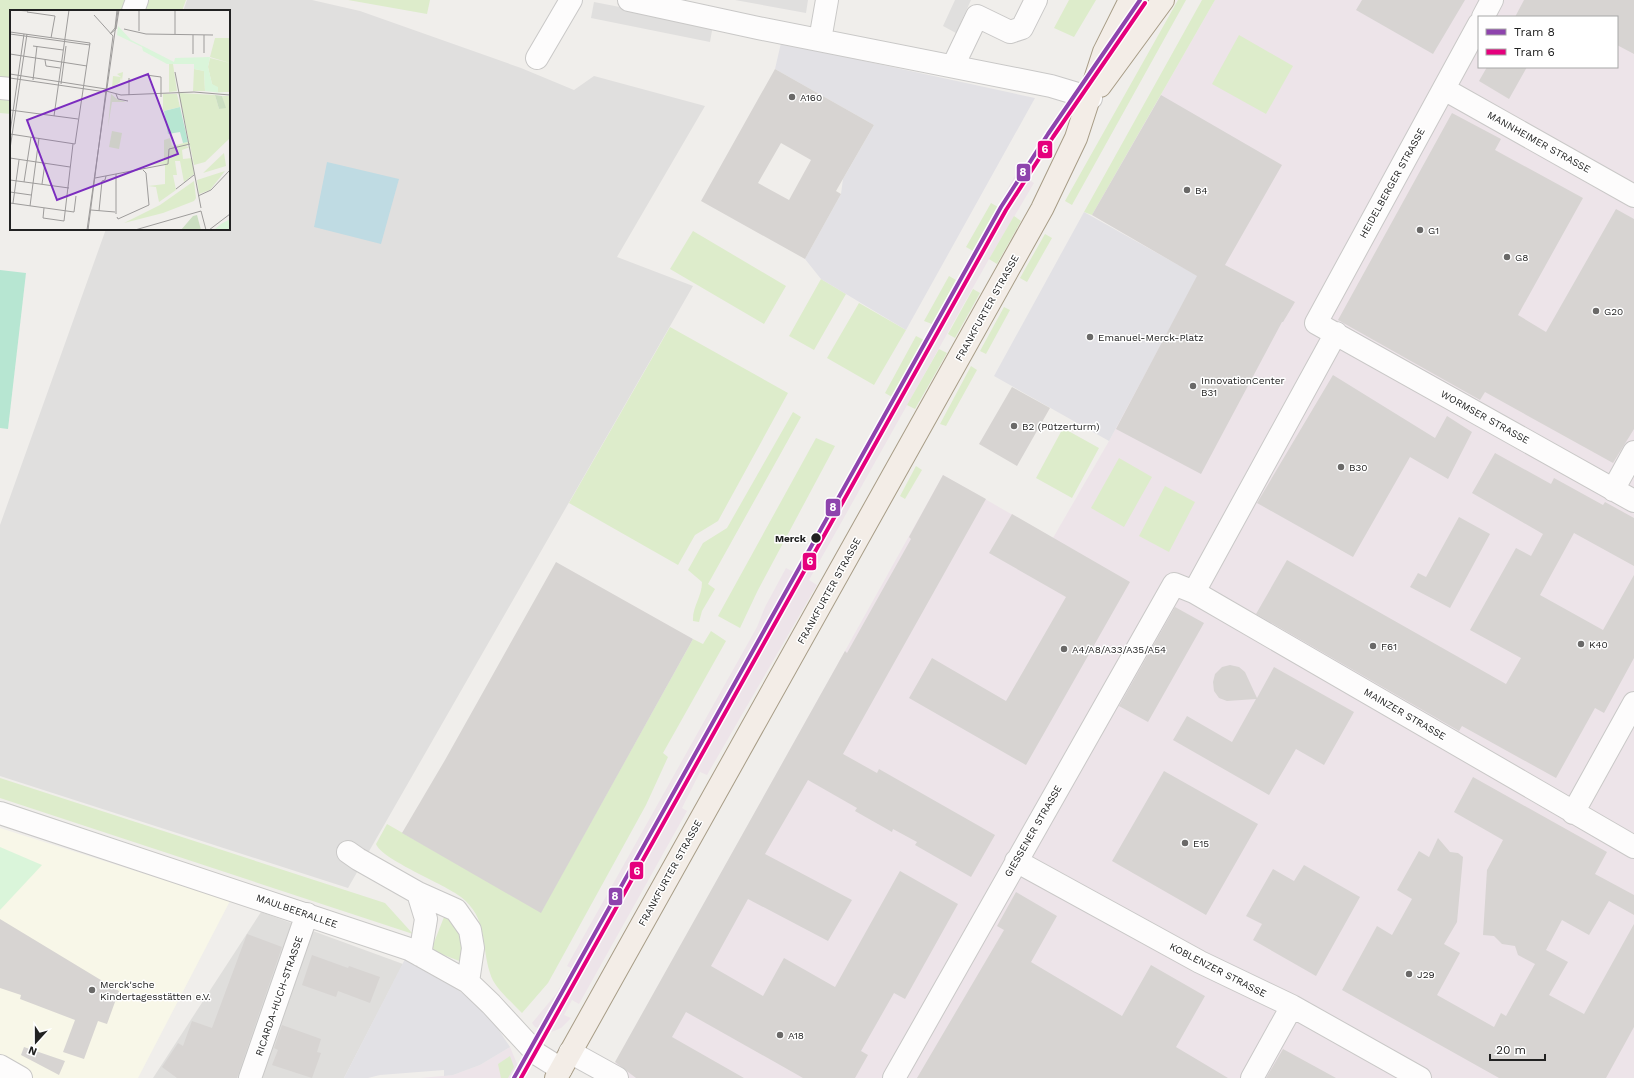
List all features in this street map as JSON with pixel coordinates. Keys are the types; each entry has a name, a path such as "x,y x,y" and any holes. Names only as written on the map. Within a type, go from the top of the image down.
{"main road":[{"name":"FRANKFURTER STRASSE","path":"562,1066 1037,218 1076,138 1091,98 1104,52 1130,0"},
{"name":"FRANKFURTER STRASSE","path":"1091,98 1164,0"}],"street":[{"path":"133,10 137,0"},
{"path":"537,58 571,0"},
{"path":"629,0 1051,86 1091,98"},
{"path":"820,40 827,0"},
{"path":"953,66 981,8 1010,32 1022,28 1036,0"},
{"path":"1484,16 1492,0"},
{"name":"HEIDELBERGER STRASSE","path":"1336,333 1316,323 1478,26"},
{"path":"0,88 10,89"},
{"name":"MANNHEIMER STRASSE","path":"1444,89 1634,196"},
{"path":"1194,592 1336,333"},
{"name":"WORMSER STRASSE","path":"1336,333 1634,501"},
{"path":"1613,490 1634,452"},
{"name":"MAINZER STRASSE","path":"1174,584 1194,592 1634,847"},
{"name":"GIESSENER STRASSE","path":"894,1078 1174,584"},
{"path":"1574,813 1634,703"},
{"name":"MAULBEERALLEE","path":"0,813 409,949 468,982 491,1004 537,1054 562,1066 617,1078"},
{"path":"348,852 418,893 456,910 470,930 473,948 468,982"},
{"name":"KOBLENZER STRASSE","path":"1016,861 1200,962 1292,1006 1420,1078"},
{"path":"418,893 426,919 420,955"},
{"name":"RICARDA-HUCH-STRASSE","path":"250,1078 307,914"},
{"path":"1252,1078 1292,1006"},
{"path":"0,1066 22,1078"}],"shaded area":[{"path":"187,0 312,0 360,11 521,68 574,90 594,76 705,106 617,257 693,286 348,888 0,776 0,525 106,230 230,230 230,10 183,10"},
{"path":"735,0 808,0 806,13"},
{"path":"955,0 971,0 956,33 943,26"},
{"path":"1215,0 1634,0 1634,1078 607,1078 943,475 1053,538 1109,441 1197,276 1092,215"},
{"path":"594,2 713,25 710,42 591,18"},
{"path":"781,43 1035,98 906,330 821,279 805,259 841,194 843,179 874,125 775,69"},
{"path":"1017,172 1034,183 989,259 809,580 817,585 707,775 700,772 682,808 687,811 579,1004 572,1000 564,1015 571,1018 561,1028 550,1032 535,1027 532,1023 556,994 571,968 567,966 757,627 765,607 786,568 794,572"},
{"name":"Emanuel-Merck-Platz","path":"1084,212 1198,276 1109,441 994,376"},
{"name":"Merck'sche Kindertagesstätten e.V.","path":"0,828 230,901 138,1078 0,1078"},
{"path":"261,912 403,964 344,1078 153,1078"},
{"path":"405,959 450,984 474,1002 493,1021 510,1047 480,1065 453,1075 444,1076 444,1070 380,1075 368,1078 344,1078"},
{"path":"510,1047 523,1078 420,1078 453,1075 480,1065"}],"green space":[{"path":"0,0 186,0 182,10 10,10 10,114 0,113"},
{"path":"348,0 430,0 427,14"},
{"path":"1069,0 1096,0 1074,37 1054,28"},
{"path":"1178,0 1186,0 1072,205 1065,201"},
{"path":"1202,0 1215,0 1092,215 1084,212"},
{"path":"1239,35 1293,66 1266,114 1212,84"},
{"path":"991,203 998,207 973,251 966,247"},
{"path":"1014,216 1021,221 997,264 989,259"},
{"path":"693,231 786,286 764,324 670,269"},
{"path":"1045,234 1052,238 1027,282 1020,278"},
{"path":"0,270 26,273 8,429 0,428"},
{"path":"949,276 956,280 932,324 924,321"},
{"path":"821,279 846,294 814,350 789,336"},
{"path":"973,289 980,293 955,338 948,334"},
{"path":"859,303 906,330 874,385 827,358"},
{"path":"1004,307 1010,310 986,354 980,351"},
{"path":"670,327 788,393 718,521 695,535 678,565 569,503"},
{"path":"916,336 924,340 892,397 885,393"},
{"path":"939,349 947,353 915,409 907,405"},
{"path":"971,366 977,370 946,426 940,424"},
{"path":"793,412 801,417 708,584 715,589 702,611 699,622 693,621 694,611 702,587 702,582 688,570 703,543 727,528"},
{"path":"1063,428 1099,448 1072,498 1036,478"},
{"path":"816,438 835,446 758,590 740,628 718,616"},
{"path":"1119,458 1152,477 1124,527 1091,508"},
{"path":"916,466 922,470 905,499 900,496"},
{"path":"1165,486 1195,502 1169,552 1139,536"},
{"path":"711,631 726,641 663,753 668,757 646,805 548,983 522,1013 503,994 492,979 487,963 480,923 470,905 453,892 390,857 376,844 387,824 541,912 693,639 703,644"},
{"path":"0,778 385,903 413,934 0,798"},
{"path":"0,847 42,865 0,910"},
{"path":"446,912 462,929 462,962 431,950"},
{"path":"510,1056 514,1067 508,1078 501,1078 498,1064"}],"water":[{"path":"327,162 399,179 381,244 314,227"}],"building":[{"path":"1362,0 1465,0 1433,54 1356,10"},
{"path":"1524,0 1634,0 1634,54 1618,46 1618,16 1516,16"},
{"path":"1486,68 1526,68 1509,99 1479,81"},
{"path":"775,69 874,125 836,191 841,194 805,259 701,201","holes":["781,143 811,160 789,200 758,183"]},
{"path":"1161,95 1282,165 1225,265 1295,302 1282,322 1201,474 1116,429 1197,276 1092,215"},
{"path":"1452,113 1501,139 1495,150 1583,198 1518,315 1546,332 1616,209 1634,219 1634,429 1613,463 1485,392 1480,400 1338,320"},
{"name":"B30","path":"1333,375 1435,438 1447,416 1472,432 1448,479 1410,457 1353,557 1257,503"},
{"name":"B2 (Pützerturm)","path":"1012,387 1050,408 1017,466 979,444"},
{"path":"1495,453 1551,484 1554,478 1603,505 1605,502 1634,518 1634,566 1574,533 1540,595 1603,630 1634,575 1634,658 1604,713 1595,708 1556,778 1462,726 1459,731 1256,614 1287,560 1506,684 1521,658 1470,630 1516,548 1531,556 1543,534 1472,493"},
{"path":"943,475 986,499 843,754 877,773 879,769 995,835 971,877 915,845 917,842 893,829 892,832 855,811 857,808 808,780 765,854 852,900 828,941 748,899 711,966 763,996 784,958 835,987 900,871 958,904 905,999 894,993 861,1051 868,1055 855,1078 803,1078 686,1012 672,1037 744,1078 636,1078 615,1062 845,651 847,653 911,539 909,537"},
{"path":"1012,514 1130,582 1026,765 909,698 932,658 1006,701 1066,597 989,553"},
{"path":"1459,517 1490,534 1450,608 1410,587 1418,573 1426,577"},
{"path":"556,562 693,639 541,913 402,833 445,760"},
{"path":"1175,607 1204,623 1148,722 1119,706"},
{"path":"1230,665 1239,667 1245,672 1257,698 1274,667 1354,712 1324,765 1296,749 1269,795 1173,740 1187,716 1232,742 1256,699 1227,701 1219,698 1214,691 1213,682 1215,674 1222,667"},
{"name":"E15","path":"1164,771 1258,824 1206,915 1112,861"},
{"path":"1473,777 1607,852 1595,874 1634,895 1634,915 1609,901 1589,935 1562,920 1546,950 1568,962 1549,995 1584,1014 1634,924 1634,1027 1606,1078 1499,1078 1342,990 1377,926 1392,935 1412,899 1397,890 1419,851 1429,857 1438,838 1450,852 1458,853 1463,857 1457,922 1444,944 1460,953 1437,995 1494,1027 1501,1013 1506,1016 1535,964 1518,955 1515,946 1502,944 1494,936 1483,935 1487,870 1503,840 1454,812"},
{"path":"1304,865 1360,897 1316,976 1253,940 1262,924 1246,916 1273,869 1294,881"},
{"path":"1016,892 1057,916 1031,962 1122,1016 1151,965 1205,996 1176,1047 1228,1078 917,1078 1004,930 997,926"},
{"path":"0,919 119,991 107,1024 98,1021 84,1059 63,1052 75,1020 20,999 21,995 0,988"},
{"path":"247,934 282,947 237,1078 177,1078 162,1067 178,1043 183,1046 192,1021 212,1028"},
{"path":"312,955 348,968 349,966 380,977 370,1003 338,991 336,997 302,985"},
{"path":"282,1025 321,1039 317,1052 321,1053 312,1078 272,1065 278,1050 274,1048"},
{"path":"24,1047 65,1061 59,1075 21,1055"},
{"path":"1283,1049 1336,1078 1266,1078"}],"tram line":[{"name":"8","path":"514,1078 1001,207 1048,134 1140,0"},
{"name":"6","path":"521,1078 1006,210 1053,137 1145,3"}],"place":[{"name":"A160","path":"792,97"},
{"name":"B4","path":"1187,190"},
{"name":"G1","path":"1420,230"},
{"name":"G8","path":"1507,257"},
{"name":"G20","path":"1596,311"},
{"name":"Emanuel-Merck-Platz","path":"1090,337"},
{"name":"InnovationCenter B31","path":"1193,386"},
{"name":"B2 (Pützerturm)","path":"1014,426"},
{"name":"B30","path":"1341,467"},
{"name":"Merck","path":"816,538"},
{"name":"K40","path":"1581,644"},
{"name":"F61","path":"1373,646"},
{"name":"A4/A8/A33/A35/A54","path":"1064,649"},
{"name":"E15","path":"1185,843"},
{"name":"J29","path":"1409,974"},
{"name":"Merck'sche Kindertagesstätten e.V.","path":"92,990"},
{"name":"A18","path":"780,1035"}]}
